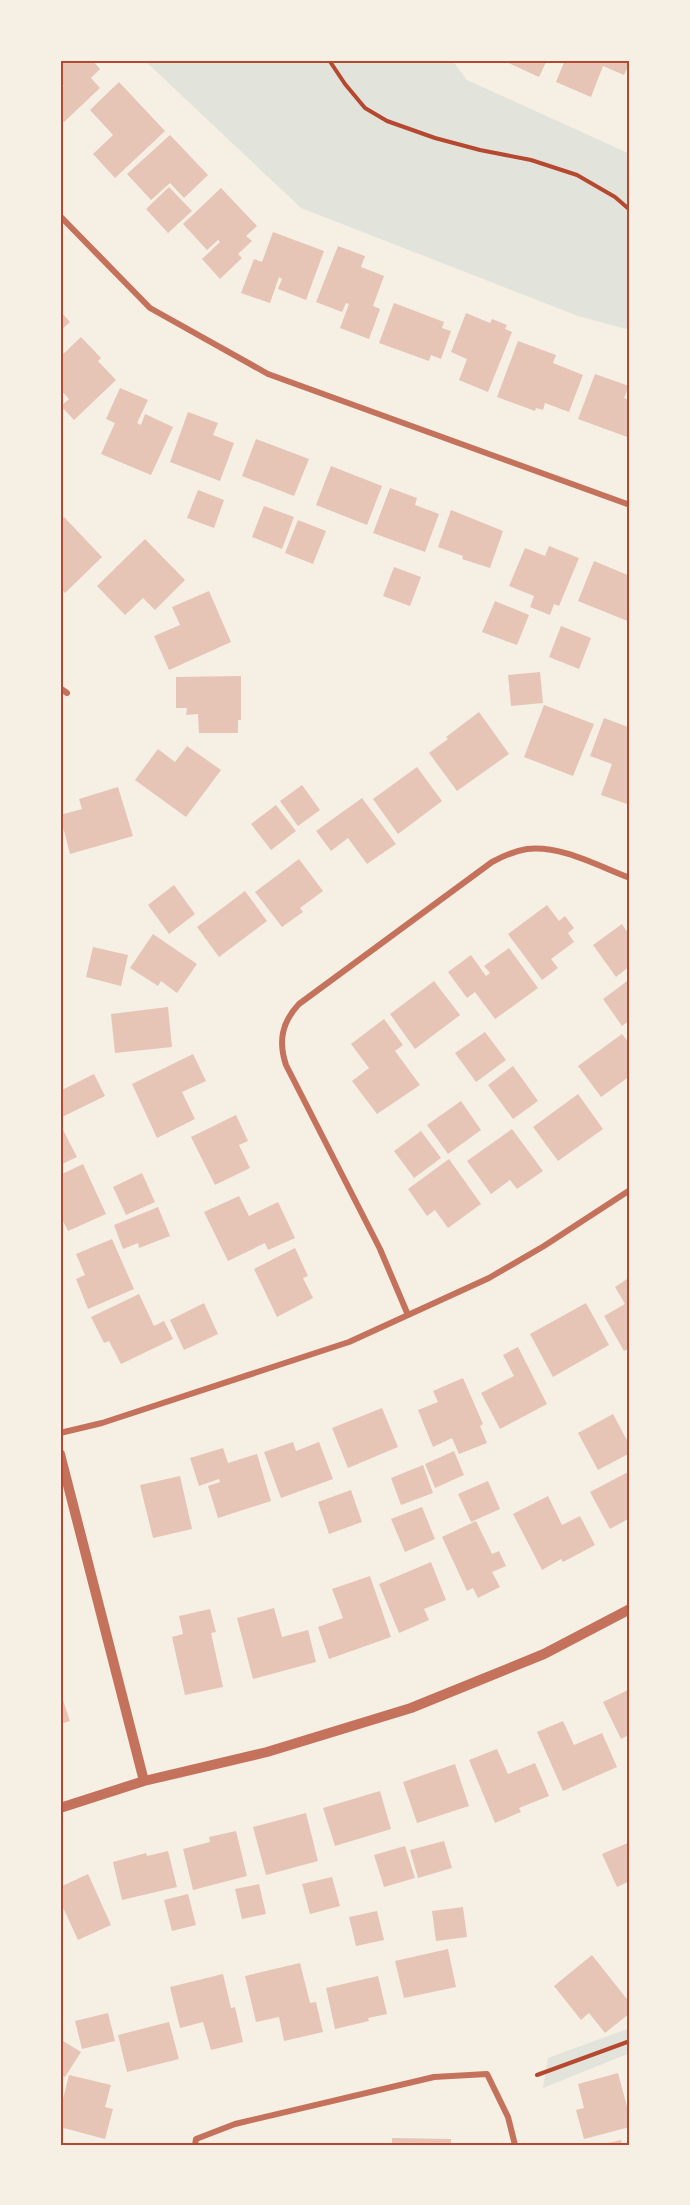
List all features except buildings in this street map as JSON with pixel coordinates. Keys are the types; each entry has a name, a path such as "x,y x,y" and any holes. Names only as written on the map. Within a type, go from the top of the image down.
{"street":[{"path":"60,216 150,308 268,374 630,505"},
{"path":"60,688 67,693"},
{"path":"408,1315 380,1249 286,1065 281,1044 285,1022 299,1004 492,862 509,854 527,849 562,852 630,878"},
{"path":"60,1433 102,1424 348,1342 489,1278 630,1191"},
{"path":"60,1454 144,1781"},
{"path":"60,1808 144,1781 267,1752 411,1708 544,1653 630,1610"},
{"path":"195,2145 196,2139 235,2124 434,2077 487,2074 508,2117 515,2145"}],"path":[{"path":"329,60 365,108 387,121 435,138 531,160 577,176 615,197 630,210"},
{"path":"537,2075 630,2041"}],"shaded area":[{"path":"144,60 452,60 467,80 630,154 630,330 578,316 301,208"},
{"path":"630,2028 630,2053 543,2088 548,2058"}]}
